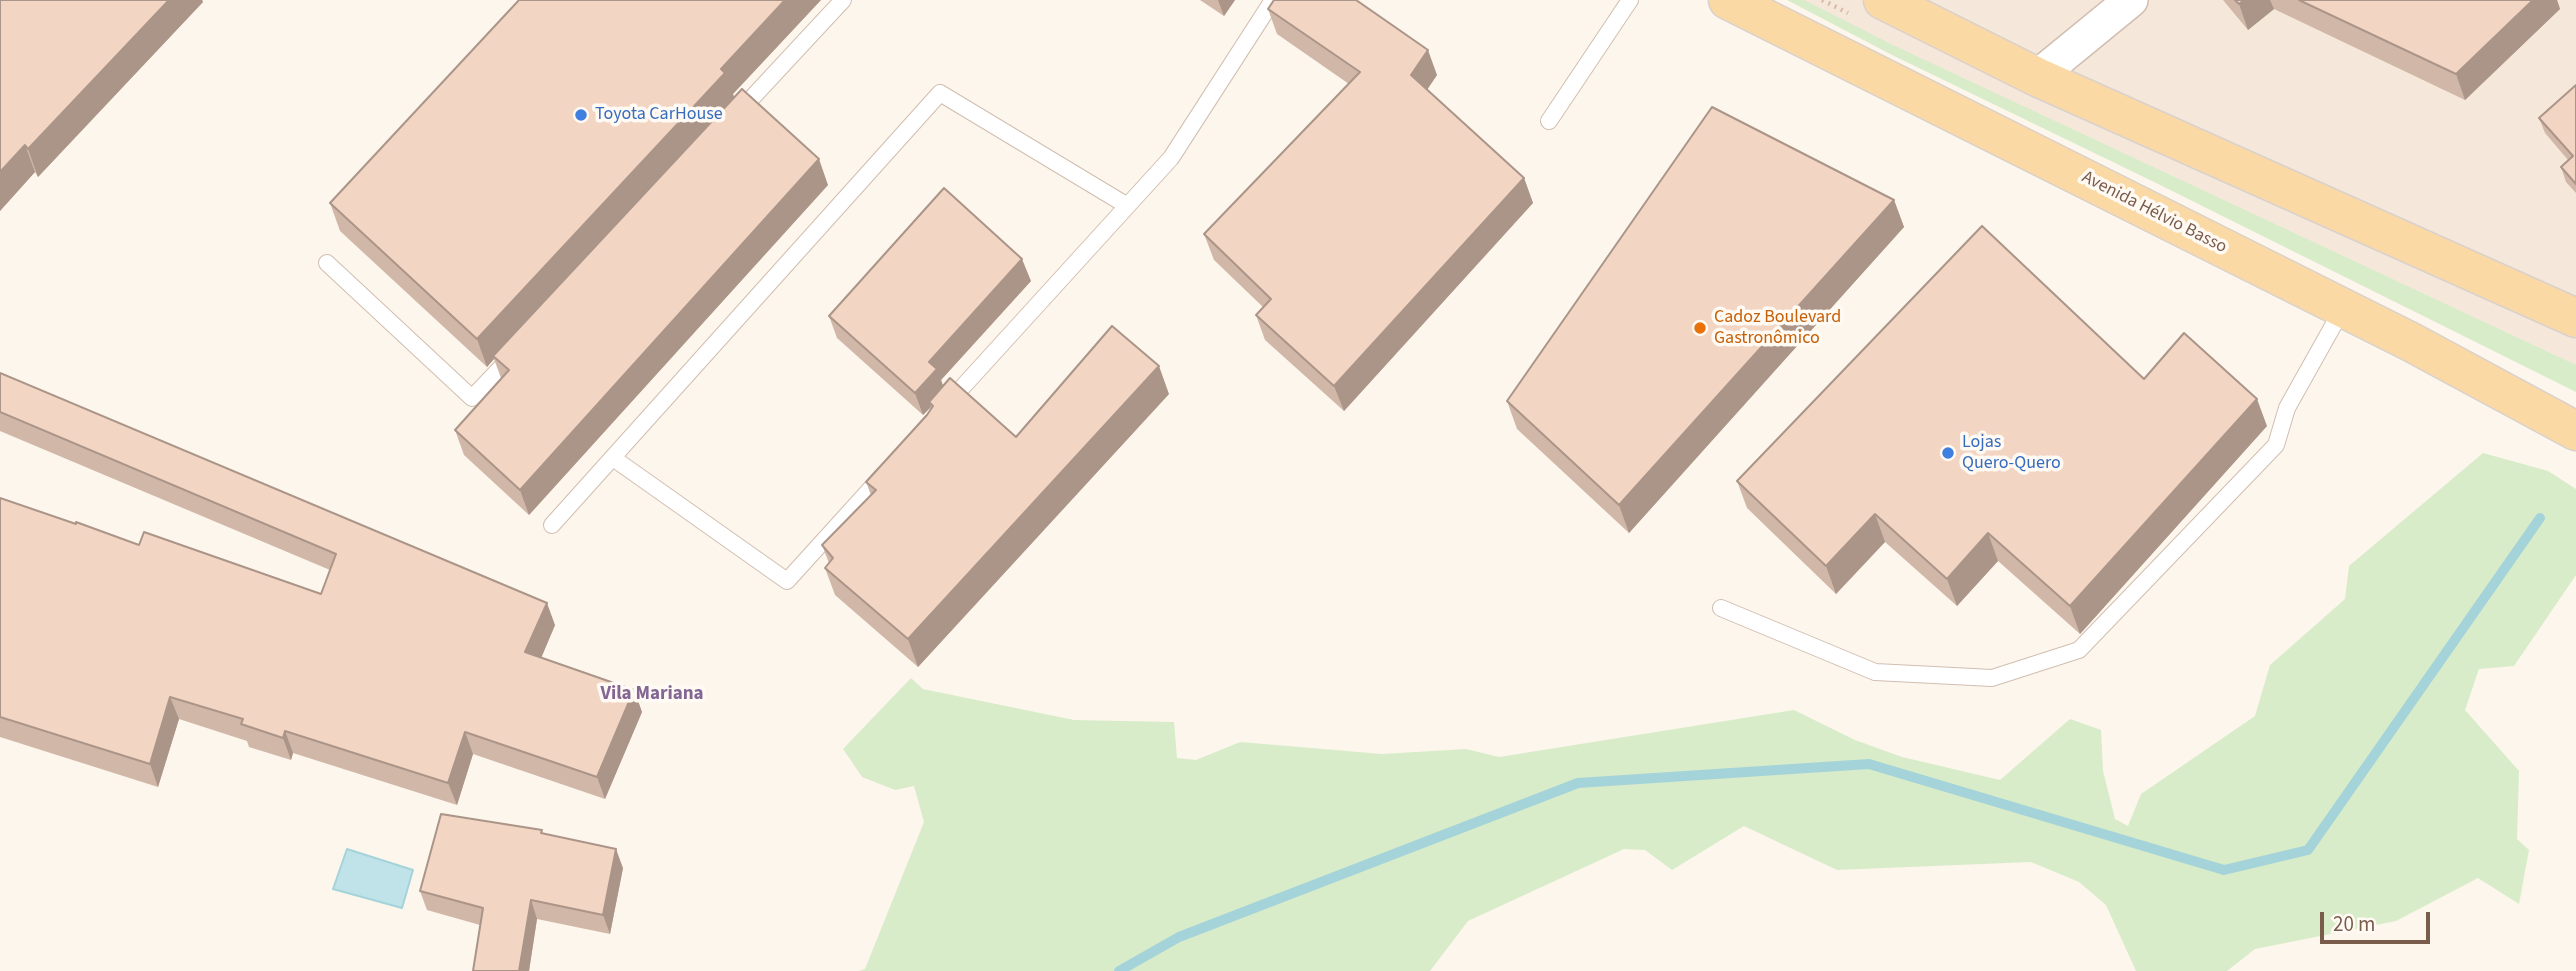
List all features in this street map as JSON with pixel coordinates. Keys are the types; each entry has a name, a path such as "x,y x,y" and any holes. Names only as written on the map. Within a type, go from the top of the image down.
{"main road":[{"name":"Avenida Hélvio Basso","path":"1728,0 2343,308 2576,431"},
{"path":"1883,0 2037,77 2576,318"}],"street":[{"path":"2037,77 2131,0"}],"lane":[{"path":"722,130 843,0"},
{"path":"934,418 1171,158 1273,0"},
{"path":"1549,121 1630,0"},
{"path":"552,526 940,93 1126,205"},
{"path":"327,263 472,398 520,348"},
{"path":"1721,608 1875,672 1992,678 2079,650 2276,444 2287,408 2343,308"},
{"path":"613,458 787,581 897,459"}],"shaded area":[{"path":"1788,0 2576,0 2576,380"}],"green space":[{"path":"1787,0 1804,0 1895,46 2576,365 2576,392 1892,55"},
{"path":"2483,453 2548,471 2576,489 2576,575 2514,666 2479,669 2465,710 2519,771 2517,839 2529,850 2519,904 2478,878 2396,921 2255,949 2227,971 2136,971 2106,905 2079,882 2031,862 1837,870 1744,826 1672,870 1645,850 1624,849 1468,921 1430,971 859,971 865,969 924,822 914,786 895,790 862,777 843,749 911,678 923,689 1074,720 1174,722 1177,758 1196,760 1240,742 1382,754 1466,749 1499,757 1794,710 1855,740 1902,757 2000,780 2070,719 2101,730 2103,771 2115,819 2128,826 2141,794 2255,716 2270,665 2345,599 2349,566"}],"water":[{"path":"347,849 413,870 402,908 333,889"}],"building":[{"path":"0,0 169,0 28,149 25,145 0,172"},
{"name":"Toyota CarHouse","path":"519,0 785,0 721,69 725,73 477,339 330,203"},
{"path":"1274,0 1356,0 1428,50 1411,75 1524,178 1334,386 1256,315 1271,299 1204,234 1360,72 1268,9"},
{"path":"2299,0 2533,0 2456,74"},
{"path":"2576,85 2576,184 2561,167 2573,156 2539,118"},
{"path":"742,89 819,159 520,490 455,430 509,370 493,356"},
{"name":"Cadoz Boulevard Gastronômico","path":"1712,107 1894,200 1619,505 1507,401"},
{"path":"944,188 1022,259 929,362 937,369 915,393 829,316"},
{"name":"Lojas Quero-Quero","path":"1982,226 2144,379 2184,333 2257,399 2070,606 1988,533 1947,579 1875,514 1826,566 1737,481"},
{"path":"1112,326 1159,366 908,639 825,568 833,558 822,545 876,490 866,482 927,415 933,406 929,402 950,378 1016,437"},
{"path":"0,373 547,603 525,652 634,690 597,777 465,732 448,783 285,731 283,738 241,724 243,719 170,697 150,764 0,717 0,498 139,545 144,532 321,594 336,554 0,412"},
{"path":"441,814 542,830 541,833 616,849 603,915 531,900 519,971 473,971 483,908 420,891"}],"waterway":[{"path":"1119,971 1179,937 1578,783 1869,764 2224,870 2308,850 2540,518"}],"place":[{"name":"Toyota CarHouse","path":"581,115"},
{"name":"Cadoz Boulevard Gastronômico","path":"1700,328"},
{"name":"Lojas Quero-Quero","path":"1948,453"}],"district":[{"name":"Vila Mariana","path":"652,695"}]}
